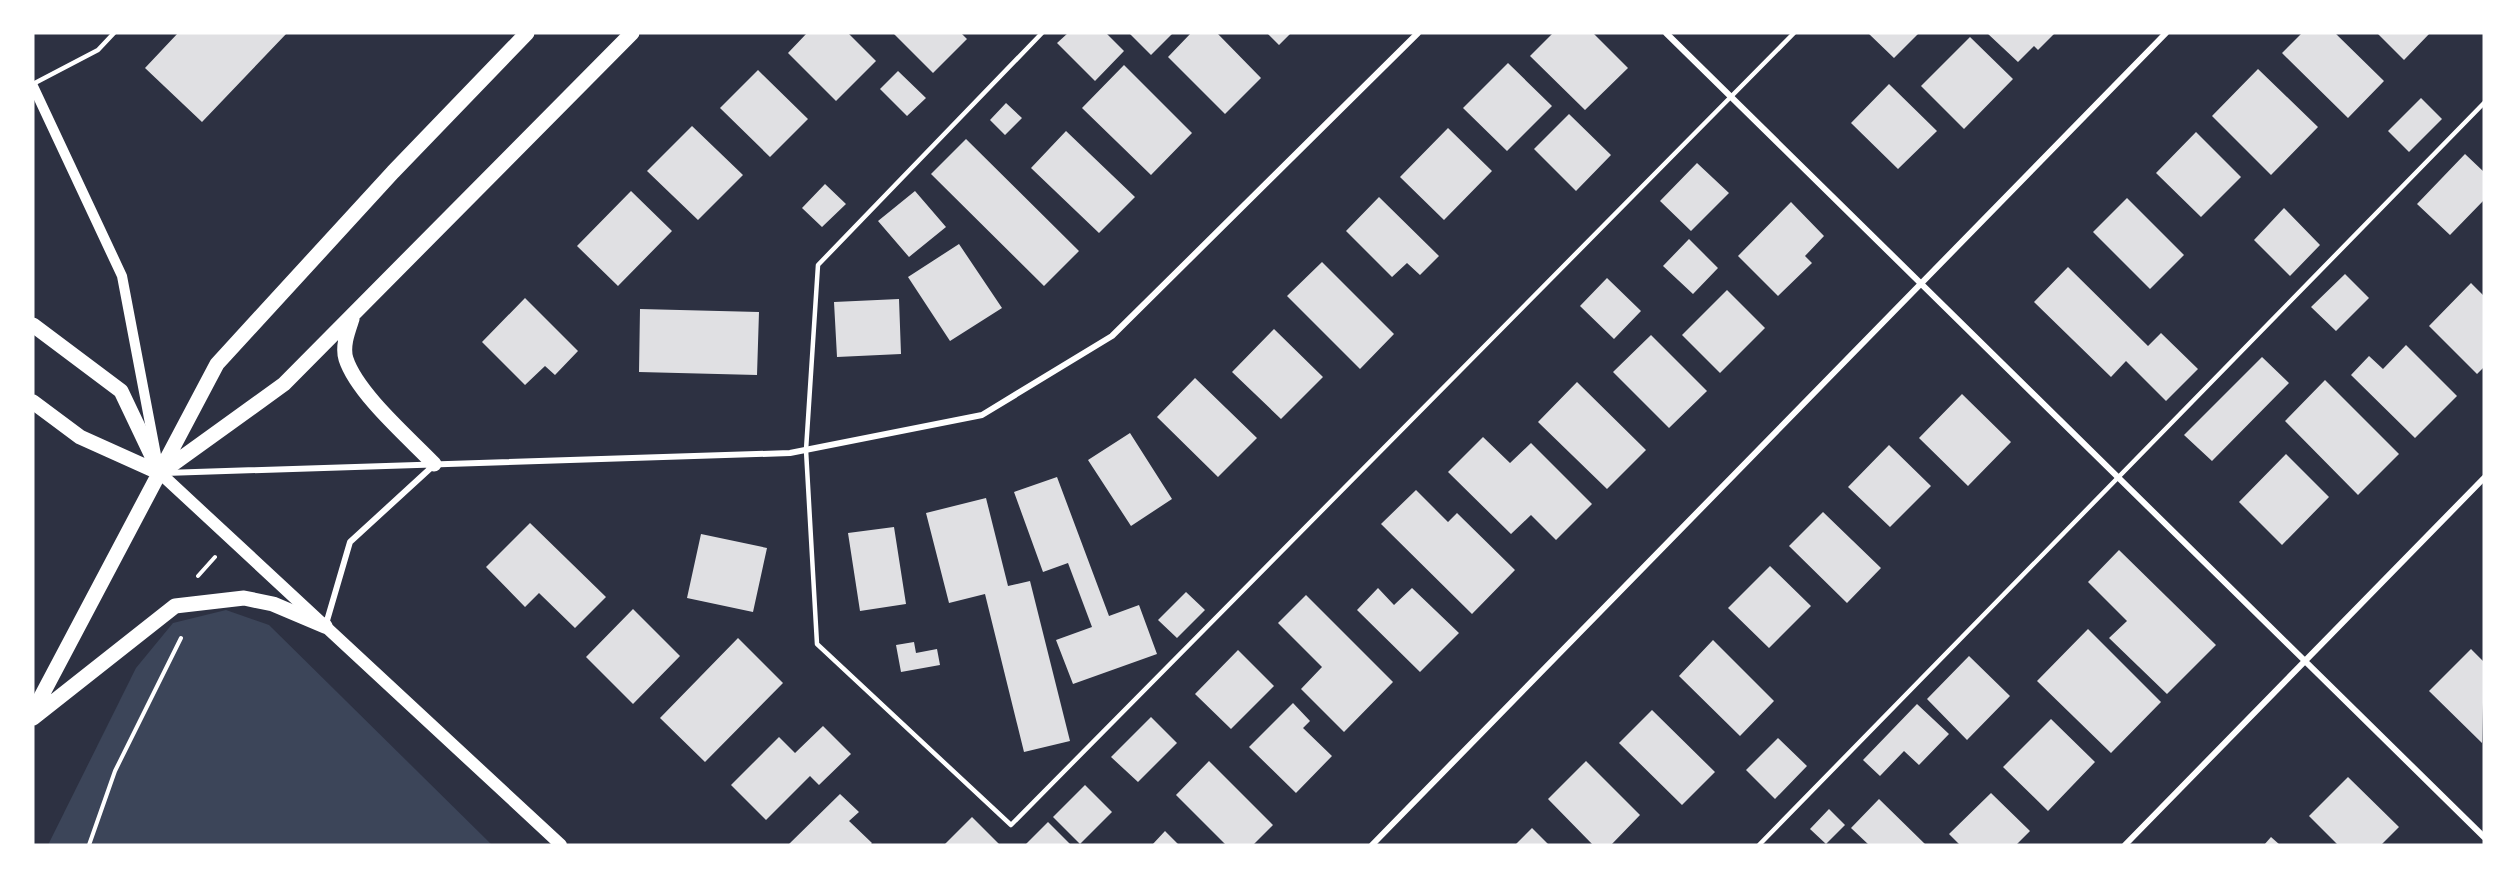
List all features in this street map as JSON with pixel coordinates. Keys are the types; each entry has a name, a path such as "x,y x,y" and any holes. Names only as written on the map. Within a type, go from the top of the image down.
{"main road":[{"path":"33,712 217,364 393,172 527,33"},
{"path":"160,473 284,384 632,33"},
{"path":"354,313 346,337 345,357 360,386 434,464"},
{"path":"33,325 121,391 160,473"},
{"path":"33,402 80,437 160,473 561,845"},
{"path":"33,718 175,606 244,598 273,604 326,627"}],"street":[{"path":"33,85 122,276 160,473 790,453 982,415 1112,336 1418,33"},
{"path":"1666,33 2484,837"},
{"path":"1372,845 2166,33"},
{"path":"326,627 350,542 434,464"},
{"path":"2125,845 2484,478"}],"lane":[{"path":"33,85 98,50 114,33"},
{"path":"1042,33 818,265 806,450 817,644 1011,825 1794,33"},
{"path":"1759,845 2484,103"}],"path":[{"path":"89,845 115,771 189,623 198,575 232,540"}],"shaded area":[{"path":"226,610 269,625 492,845 48,845 136,668 173,623"}],"building":[{"path":"178,33 287,33 202,122 145,68"},
{"path":"807,33 848,33 876,61 836,101 788,53"},
{"path":"893,33 961,33 967,39 933,73"},
{"path":"1068,33 1106,33 1124,51 1095,81 1057,43"},
{"path":"1129,33 1173,33 1151,55"},
{"path":"1191,33 1217,33 1261,78 1225,114 1168,57"},
{"path":"1267,33 1291,33 1279,45"},
{"path":"1553,33 1593,33 1628,68 1585,110 1530,56"},
{"path":"1868,33 1919,33 1894,58"},
{"path":"1987,33 2055,33 2038,50 2034,46 2018,62"},
{"path":"2302,33 2335,33 2384,81 2348,118 2282,53"},
{"path":"2377,33 2430,33 2404,60"},
{"path":"1970,37 2013,79 1964,129 1921,86"},
{"path":"1508,63 1552,106 1507,151 1463,108"},
{"path":"1124,65 1192,133 1151,175 1082,108"},
{"path":"2258,69 2318,127 2271,175 2212,116"},
{"path":"758,70 808,119 770,157 720,108"},
{"path":"898,71 926,98 907,116 880,89"},
{"path":"1889,84 1937,131 1898,169 1851,123"},
{"path":"2421,98 2442,119 2409,152 2388,131"},
{"path":"1006,103 1022,118 1005,135 990,120"},
{"path":"1569,114 1611,155 1576,191 1534,149"},
{"path":"692,126 743,175 698,220 647,171"},
{"path":"1448,128 1492,171 1444,220 1400,177"},
{"path":"1066,131 1135,197 1099,233 1031,168"},
{"path":"2196,132 2241,177 2201,217 2156,173"},
{"path":"966,139 1079,251 1044,286 931,174"},
{"path":"2465,154 2484,172 2484,200 2450,235 2417,204"},
{"path":"1697,163 1729,193 1691,231 1660,201"},
{"path":"825,184 846,204 822,227 802,208"},
{"path":"631,191 672,231 618,286 577,246"},
{"path":"915,191 946,227 909,257 878,221"},
{"path":"1379,197 1439,256 1420,275 1407,263 1392,277 1346,231"},
{"path":"2127,198 2184,255 2150,289 2093,232"},
{"path":"1791,202 1824,236 1805,256 1812,263 1778,296 1738,256"},
{"path":"2284,208 2320,245 2290,276 2254,240"},
{"path":"1689,239 1718,268 1693,294 1663,266"},
{"path":"959,244 1002,308 950,341 908,277"},
{"path":"1322,262 1394,334 1360,369 1287,296"},
{"path":"2068,267 2148,346 2161,333 2198,369 2166,401 2126,361 2111,377 2034,302"},
{"path":"2345,274 2369,298 2336,331 2311,307"},
{"path":"1607,278 1641,311 1614,339 1580,306"},
{"path":"2471,283 2484,296 2484,367 2477,374 2429,326"},
{"path":"1727,290 1765,328 1720,373 1682,335"},
{"path":"525,298 578,351 555,375 545,366 525,385 482,342"},
{"path":"899,299 901,354 837,357 834,302"},
{"path":"640,309 759,312 757,375 639,372"},
{"path":"1274,329 1323,377 1281,419 1232,372"},
{"path":"1651,335 1707,391 1669,428 1613,372"},
{"path":"2406,345 2457,396 2415,438 2351,375 2369,356 2383,369"},
{"path":"2262,357 2289,383 2212,461 2184,435"},
{"path":"1195,378 1257,438 1218,477 1157,417"},
{"path":"2325,380 2399,454 2358,495 2285,421"},
{"path":"1577,382 1646,450 1607,489 1538,422"},
{"path":"1962,394 2011,442 1968,486 1919,438"},
{"path":"1130,433 1172,499 1131,526 1088,460"},
{"path":"1483,437 1510,463 1531,443 1592,504 1556,540 1531,515 1511,534 1448,472"},
{"path":"1889,445 1931,486 1890,527 1848,487"},
{"path":"2286,454 2329,497 2282,545 2239,502"},
{"path":"1057,477 1109,616 1139,605 1157,654 1073,684 1056,640 1092,627 1068,563 1043,572 1014,492"},
{"path":"1416,490 1448,522 1457,513 1515,570 1472,614 1381,524"},
{"path":"986,498 1008,586 1030,581 1070,741 1024,752 985,594 949,603 926,513"},
{"path":"1823,512 1881,568 1847,603 1789,546"},
{"path":"530,523 606,597 575,628 539,593 525,607 486,567"},
{"path":"894,527 906,604 860,611 848,533"},
{"path":"701,534 767,548 753,612 687,598"},
{"path":"2119,550 2216,645 2167,694 2109,638 2127,621 2088,582"},
{"path":"1770,566 1811,606 1769,648 1728,608"},
{"path":"1378,588 1394,605 1412,588 1459,633 1420,672 1357,610"},
{"path":"1186,592 1205,610 1177,638 1158,620"},
{"path":"1306,595 1393,682 1344,732 1301,689 1322,667 1278,623"},
{"path":"633,609 680,656 633,704 586,657"},
{"path":"2088,629 2161,702 2111,753 2037,681"},
{"path":"738,638 783,683 705,762 660,718"},
{"path":"1713,640 1774,701 1740,736 1679,676"},
{"path":"914,642 916,653 937,649 940,665 901,672 896,645"},
{"path":"2471,649 2484,662 2482,743 2429,691"},
{"path":"1238,650 1274,686 1231,729 1195,694"},
{"path":"1969,656 2010,696 1967,740 1927,699"},
{"path":"1293,703 1310,721 1303,728 1332,756 1296,793 1249,747"},
{"path":"1917,704 1949,734 1919,765 1904,751 1880,776 1863,760"},
{"path":"1652,710 1715,772 1682,805 1619,743"},
{"path":"1151,717 1177,743 1138,782 1111,757"},
{"path":"2051,719 2095,762 2048,811 2003,767"},
{"path":"823,726 851,754 819,785 810,776 766,820 731,785 779,737 795,753"},
{"path":"1778,738 1807,766 1775,799 1746,770"},
{"path":"1209,761 1273,825 1253,845 1226,845 1176,795"},
{"path":"1586,761 1640,815 1611,845 1593,845 1548,799"},
{"path":"2348,777 2399,827 2381,845 2338,845 2309,816"},
{"path":"1085,785 1112,812 1080,844 1053,817"},
{"path":"1991,793 2030,831 2016,845 1960,845 1949,834"},
{"path":"840,794 859,812 849,821 872,843 870,845 788,845"},
{"path":"1879,799 1926,845 1869,845 1851,828"},
{"path":"1829,809 1845,825 1826,844 1810,829"},
{"path":"972,817 1000,845 944,845"},
{"path":"1048,822 1071,845 1025,845"},
{"path":"1532,828 1549,845 1515,845"},
{"path":"1165,831 1179,845 1152,845"},
{"path":"2271,837 2280,845 2264,845"}]}
